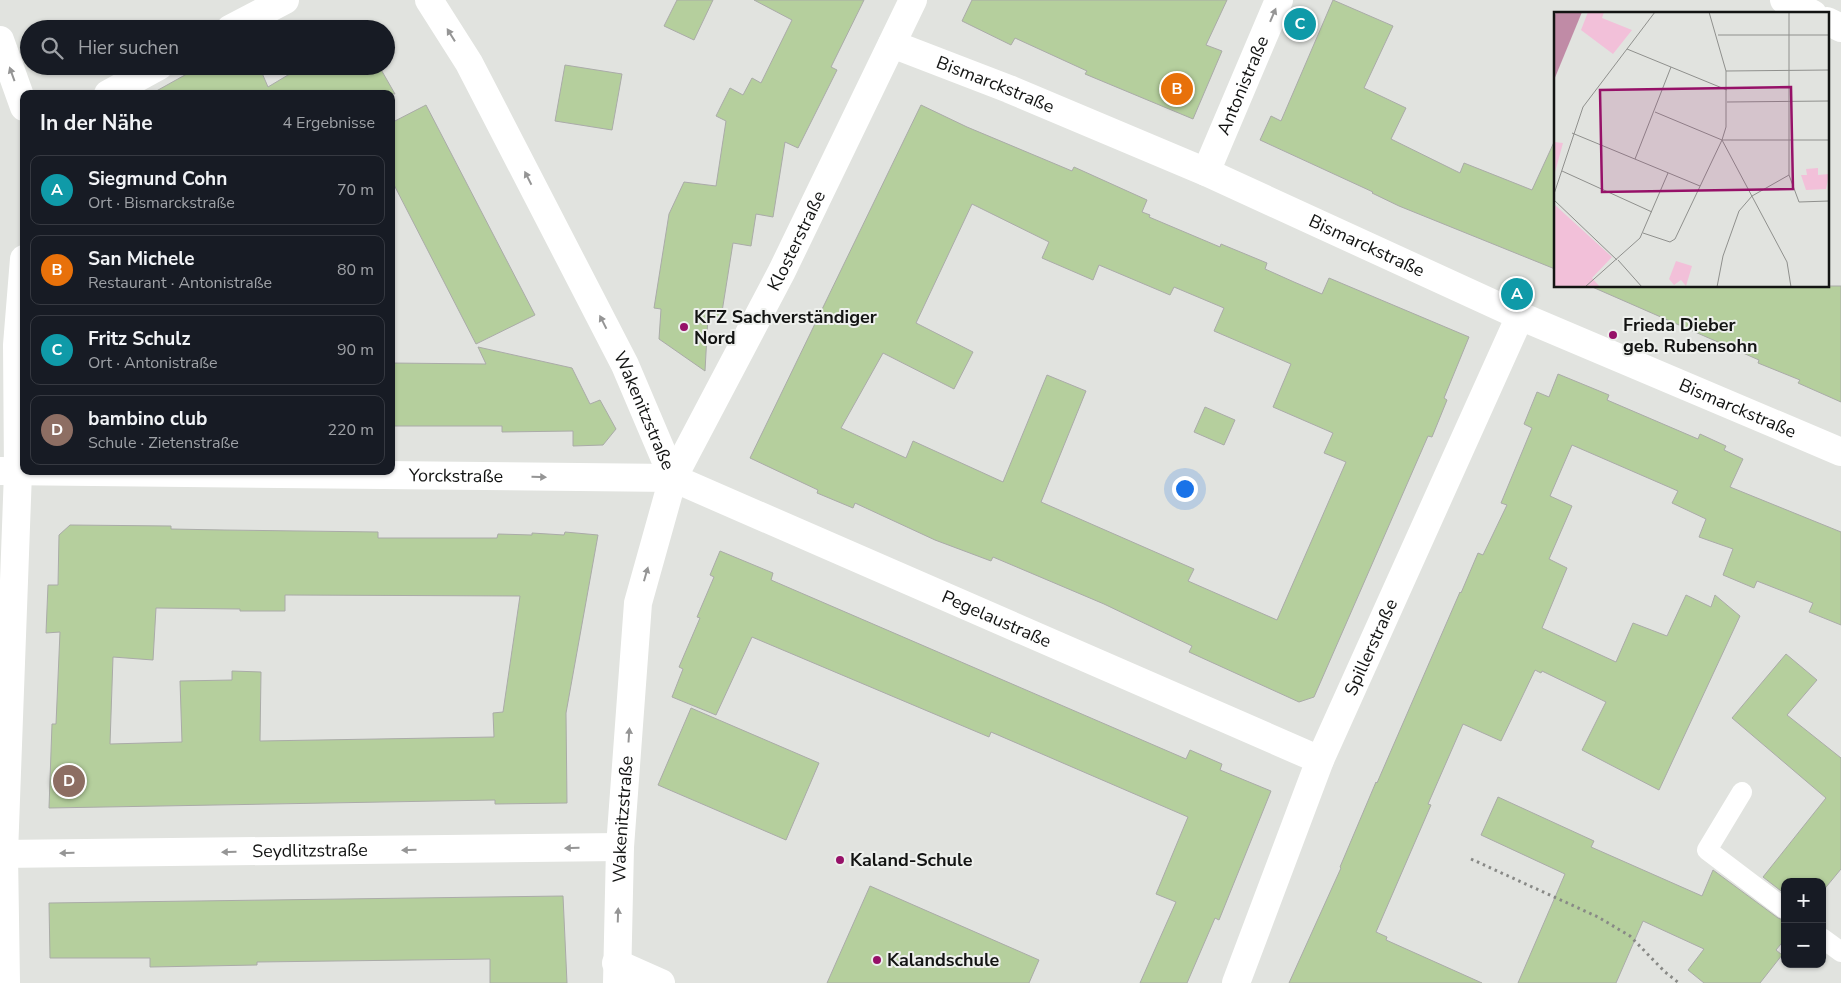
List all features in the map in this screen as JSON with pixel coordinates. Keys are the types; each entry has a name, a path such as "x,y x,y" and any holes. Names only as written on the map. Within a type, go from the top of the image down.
{"street":[{"path":"247,20 284,0"},
{"name":"Wakenitzstraße","path":"430,0 469,64 625,364 673,478 638,604 620,847 617,973"},
{"name":"Klosterstraße","path":"673,478 782,271 913,0"},
{"name":"Antonistraße","path":"1206,172 1280,0"},
{"path":"1784,0 1809,12"},
{"path":"1828,22 1841,28"},
{"path":"0,40 20,96"},
{"name":"Bismarckstraße","path":"892,44 1010,90 1206,172 1520,316 1841,452"},
{"path":"115,90 143,75"},
{"path":"6,983 2,854 9,471 20,308"},
{"name":"Spillerstraße","path":"1236,983 1320,760 1520,316"},
{"name":"Yorckstraße","path":"388,475 673,478"},
{"name":"Pegelaustraße","path":"673,478 1320,760"},
{"name":"Seydlitzstraße","path":"2,854 620,847"},
{"path":"617,973 661,983"}],"lane":[{"path":"1742,792 1707,850 1781,906"},
{"path":"1826,941 1841,952"}],"path":[{"path":"1471,859 1598,917 1630,936 1665,972 1680,983"}],"building":[{"path":"677,0 713,0 694,40 664,26"},
{"path":"754,0 864,0 831,67 837,70 798,148 785,142 773,217 756,214 751,246 733,243 721,318 708,316 705,371 659,339 661,309 654,308 669,214 684,182 716,186 726,121 716,116 730,88 743,95 752,78 761,83 792,20"},
{"path":"972,0 1227,0 1206,45 1222,51 1193,119 1085,74 1087,71 1015,38 1011,45 962,21"},
{"path":"1333,0 1393,26 1364,88 1406,108 1391,139 1460,173 1464,163 1532,190 1554,142 1554,269 1399,206 1260,140 1271,116 1281,121"},
{"path":"565,65 622,74 612,130 555,121"},
{"path":"185,75 263,75 268,87 288,75 384,75 393,90 158,90"},
{"path":"426,105 535,315 476,344 395,187 395,121"},
{"path":"921,105 967,127 1072,171 1074,167 1147,200 1142,212 1150,215 1149,217 1220,247 1221,244 1267,263 1265,269 1322,294 1329,278 1469,337 1444,398 1447,400 1432,437 1428,436 1314,697 1299,702 1189,652 1192,646 1104,604 993,557 991,561 935,540 855,503 853,508 817,493 818,490 750,458","holes":["972,204 1049,242 1042,258 1093,280 1099,265 1170,295 1174,287 1224,308 1214,331 1291,364 1273,407 1333,433 1324,453 1346,462 1277,620 1188,581 1194,569 1041,502 1086,391 1047,375 1003,482 913,441 906,458 841,428 883,353 954,389 973,352 916,323"]},
{"path":"1828,286 1841,286 1841,402 1798,383 1800,380 1758,363 1759,360 1595,288 1828,288"},
{"path":"478,347 572,368 590,404 600,400 616,429 603,445 573,446 573,431 502,432 502,426 395,426 395,363 486,364"},
{"path":"1558,374 1609,395 1607,400 1698,439 1700,434 1726,446 1724,450 1743,459 1730,487 1841,532 1841,625 1809,612 1813,603 1757,581 1754,588 1723,575 1733,549 1699,537 1706,519 1672,503 1678,491 1572,445 1550,496 1572,506 1549,559 1567,568 1542,628 1616,662 1633,623 1667,636 1686,595 1711,607 1715,595 1740,616 1659,790 1582,750 1606,702 1542,671 1541,673 1535,670 1501,741 1463,724 1428,804 1431,805 1376,932 1387,937 1386,940 1482,983 1289,983 1341,868 1376,782 1460,592 1478,553 1483,555 1507,505 1501,503 1532,428 1524,424 1537,392 1549,397"},
{"path":"1205,407 1235,420 1224,445 1194,432"},
{"path":"70,525 171,526 171,529 378,532 378,538 497,538 498,534 532,535 532,533 564,535 565,532 598,535 566,713 567,803 495,804 495,800 49,808 52,724 56,724 60,632 46,633 48,585 58,585 59,535","holes":["285,595 520,596 503,712 493,713 494,737 260,741 261,672 232,671 232,680 180,681 182,742 110,744 113,657 153,660 156,608 285,611"]},
{"path":"720,551 773,573 771,580 1186,759 1190,750 1222,764 1220,770 1271,791 1219,920 1215,918 1187,983 1140,983 1176,902 1156,894 1188,817 991,732 989,737 752,637 716,715 672,697 683,669 679,667 700,618 697,617 714,577 710,575"},
{"path":"1786,654 1817,680 1787,715 1841,758 1841,869 1826,887 1826,878 1781,878 1781,891 1763,877 1826,798 1732,718"},
{"path":"691,708 819,763 786,840 658,785"},
{"path":"1498,797 1594,841 1591,847 1702,896 1713,870 1781,919 1781,944 1776,950 1781,956 1760,983 1704,983 1688,970 1704,949 1643,921 1616,983 1518,983 1565,874 1481,835"},
{"path":"870,886 1039,960 1029,983 827,983"},
{"path":"563,896 567,983 490,983 490,959 257,962 257,965 150,967 150,958 50,958 49,903"}],"place":[{"name":"Fritz Schulz","path":"1300,24"},
{"name":"San Michele","path":"1177,89"},
{"name":"Siegmund Cohn","path":"1517,294"},
{"name":"KFZ Sachverständiger Nord","path":"684,327"},
{"name":"Frieda Dieber geb. Rubensohn","path":"1613,335"},
{"name":"bambino club","path":"69,781"},
{"name":"Kaland-Schule","path":"840,860"},
{"name":"Kalandschule","path":"877,960"}]}
